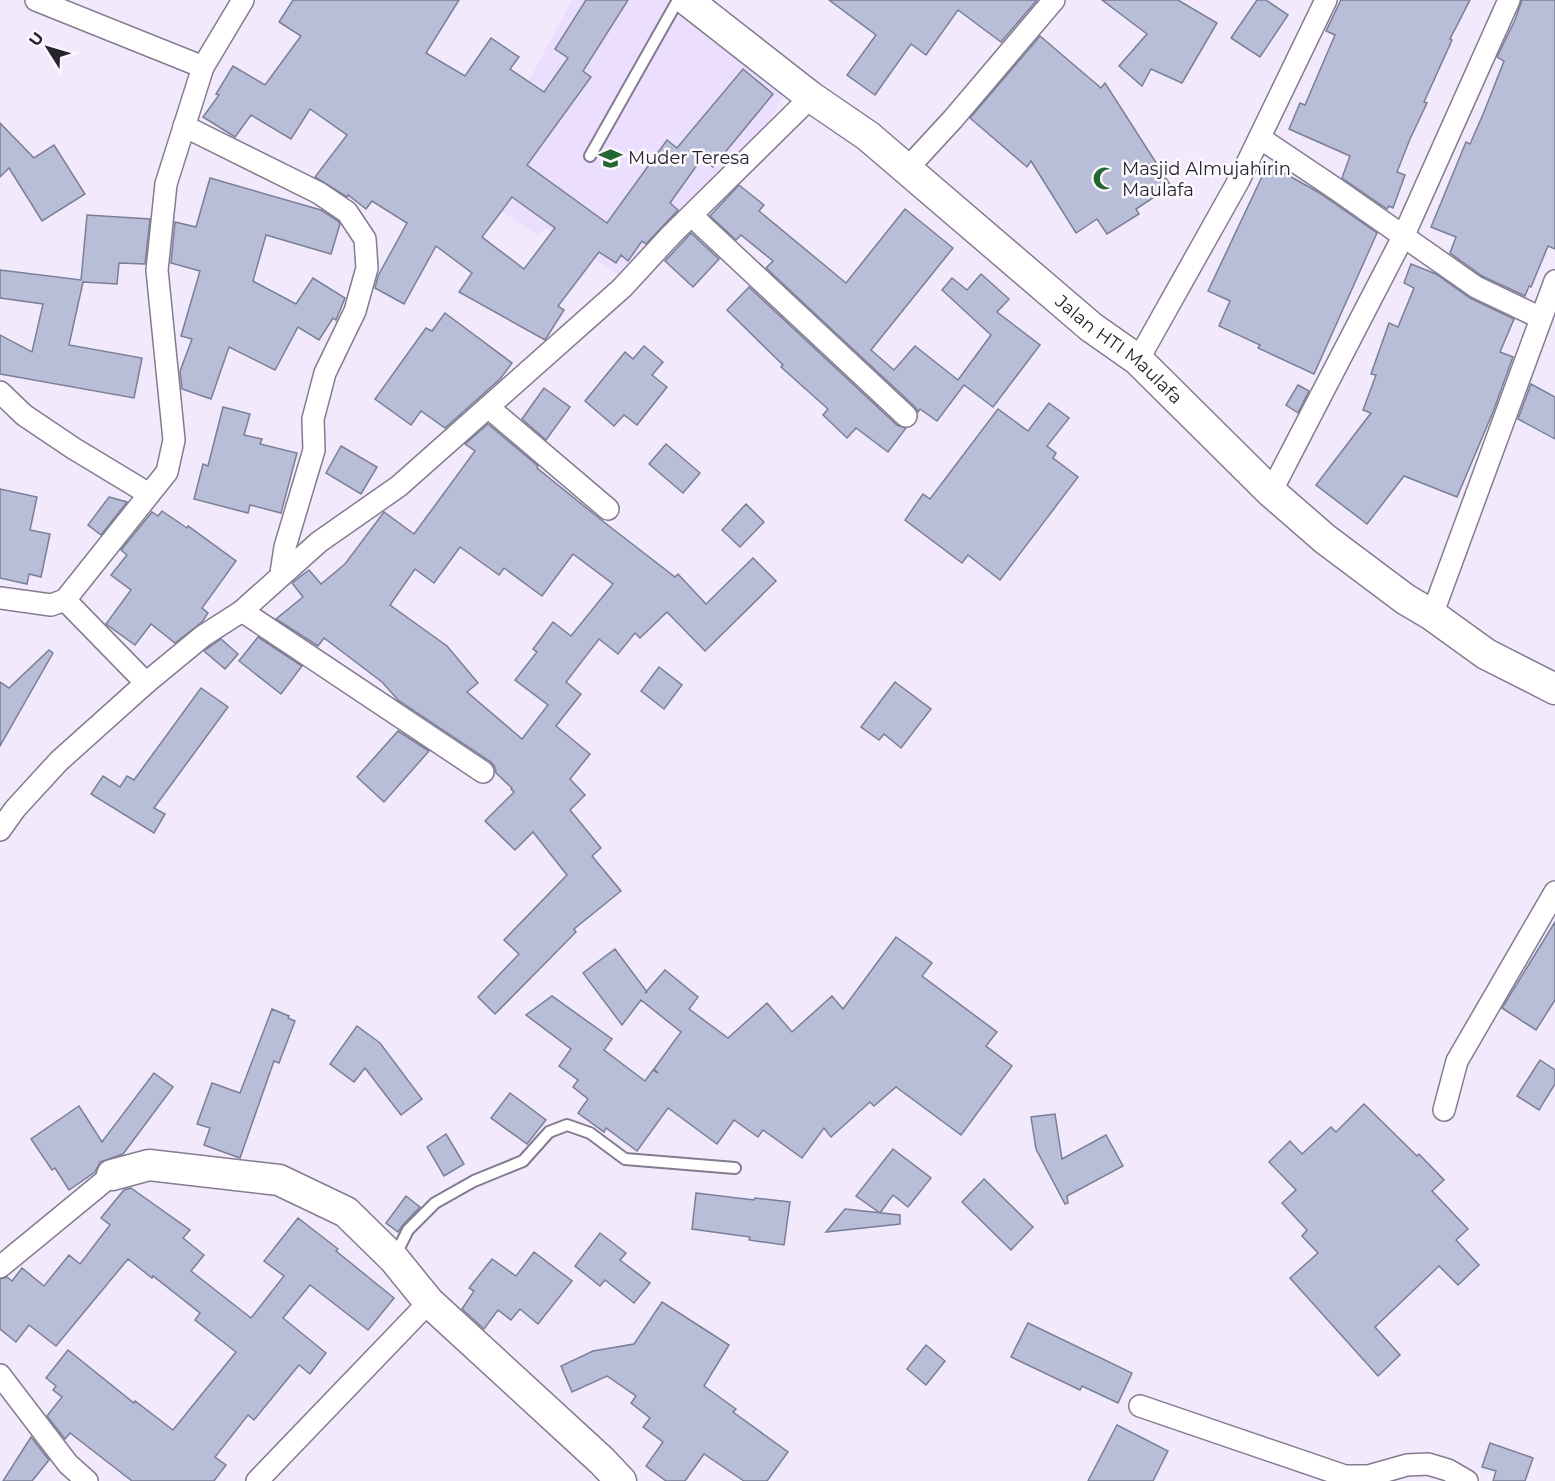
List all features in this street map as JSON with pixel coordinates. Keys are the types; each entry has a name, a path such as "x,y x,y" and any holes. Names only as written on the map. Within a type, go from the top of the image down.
{"street":[{"path":"36,0 202,67"},
{"path":"0,598 51,605 65,600 167,472 174,440 157,270 166,184 202,67 243,0"},
{"name":"Jalan HTI Maulafa","path":"687,0 811,97 868,136 987,236 1090,327 1138,360 1271,492 1334,545 1405,599 1432,615 1486,654 1555,689"},
{"path":"906,170 953,119 1054,0"},
{"path":"1138,360 1260,138 1326,0"},
{"path":"1271,492 1403,237 1509,0"},
{"path":"0,830 15,809 59,761 146,683 203,636 242,610 281,573 319,542 399,486 622,288 671,235 811,97"},
{"path":"184,126 318,193 346,212 365,239 367,268 356,311 325,373 313,419 314,450 285,547 281,573"},
{"path":"1260,138 1476,287 1541,318"},
{"path":"692,216 906,416"},
{"path":"1432,615 1555,281"},
{"path":"0,392 24,415 149,494"},
{"path":"488,407 608,509"},
{"path":"65,600 146,683"},
{"path":"242,610 483,771"},
{"path":"1444,1110 1457,1061 1555,892"},
{"path":"0,1267 112,1175 149,1165 279,1180 346,1212 394,1259 429,1302 621,1481"},
{"path":"257,1481 429,1302"},
{"path":"0,1375 68,1464 87,1481"},
{"path":"1140,1406 1345,1476 1368,1476 1407,1465 1428,1464 1449,1470 1467,1481"}],"lane":[{"path":"590,156 678,0"},
{"path":"394,1259 408,1230 435,1203 474,1181 523,1161 549,1132 567,1125 590,1133 625,1159 735,1168"}],"shaded area":[{"name":"Muder Teresa","path":"572,0 677,0 787,85 768,127 617,274 546,228 538,235 464,188 503,129"}],"building":[{"path":"293,0 459,0 426,53 465,76 491,38 519,57 510,69 544,92 568,58 555,49 586,0 628,0 583,71 591,77 527,165 607,223 667,140 677,148 743,69 773,94 713,167 702,158 670,203 678,210 646,244 642,241 628,261 621,255 616,263 599,252 558,306 564,310 545,340 459,292 472,273 436,246 404,304 375,288 378,276 407,223 372,201 366,209 348,195 347,197 315,177 347,135 310,109 291,139 251,115 235,137 203,117 219,95 216,94 233,66 265,85 301,36 279,22","holes":["512,197 555,228 524,269 482,237"]},
{"path":"829,0 1037,0 1001,42 958,10 926,55 911,44 875,95 847,75 876,35"},
{"path":"1102,0 1178,0 1217,23 1182,83 1151,69 1142,86 1119,66 1147,34"},
{"path":"1257,0 1266,0 1288,15 1260,57 1231,38"},
{"path":"1341,0 1470,0 1450,39 1452,40 1424,102 1427,103 1397,172 1405,175 1393,208 1389,206 1387,209 1342,178 1350,156 1289,129 1300,103 1305,105 1335,35 1326,31"},
{"path":"1522,0 1555,0 1555,249 1548,246 1525,296 1482,276 1450,253 1456,237 1431,227 1466,142 1470,144 1484,112 1504,61 1497,57"},
{"path":"1040,36 1101,88 1105,83 1171,186 1136,209 1139,214 1107,234 1097,219 1076,233 1031,161 1027,167 970,118"},
{"path":"0,123 34,158 54,145 85,194 42,221 9,168 0,177"},
{"path":"1268,164 1318,192 1377,233 1314,374 1258,348 1260,345 1219,326 1230,301 1208,291"},
{"path":"210,178 321,210 338,221 340,224 331,254 266,235 253,281 296,304 313,278 345,298 336,320 333,318 319,340 298,327 275,370 229,347 211,399 182,389 180,371 192,339 181,336 200,271 171,263 175,222 196,227"},
{"path":"739,185 764,205 759,211 846,283 905,209 953,248 871,350 894,370 915,346 958,380 991,335 942,290 952,278 967,290 981,274 1009,299 997,312 1040,345 993,407 964,385 937,421 920,409 918,412 766,268 773,261 741,235 736,240 710,216"},
{"path":"87,215 150,219 145,264 119,263 117,284 83,282 69,345 142,358 134,398 0,374 0,335 32,352 43,304 0,298 0,270 81,280"},
{"path":"691,233 719,259 693,287 665,261"},
{"path":"1411,264 1436,274 1470,298 1514,319 1500,352 1513,357 1493,412 1457,497 1404,476 1367,524 1316,485 1371,413 1363,410 1376,375 1371,374 1389,323 1398,327 1414,288 1404,283"},
{"path":"749,287 897,425 906,428 888,452 856,428 847,438 823,415 828,409 781,367 783,365 727,310"},
{"path":"445,313 512,363 500,379 445,428 421,411 411,425 375,399 426,328 432,331"},
{"path":"644,346 663,362 652,375 667,387 637,425 624,415 614,426 585,401 625,352 633,359"},
{"path":"1531,384 1555,397 1555,439 1518,419"},
{"path":"1298,385 1309,391 1298,413 1286,405"},
{"path":"544,388 570,407 546,440 522,419"},
{"path":"1049,403 1069,418 1047,446 1056,453 1053,458 1078,477 1000,580 968,555 962,563 905,520 923,494 930,499 998,409 1028,431"},
{"path":"223,407 250,414 244,435 262,439 260,444 297,453 281,513 250,505 248,513 194,499 203,464 208,466"},
{"path":"488,424 538,466 537,468 600,519 675,577 678,574 706,604 753,558 776,581 705,651 667,612 640,638 635,633 618,654 599,639 566,682 581,694 556,726 590,754 570,779 585,795 570,810 601,848 592,856 621,891 574,929 576,932 495,1014 478,997 519,954 504,940 567,875 533,832 515,850 485,821 514,792 496,773 491,762 398,700 382,682 324,638 318,646 276,619 303,597 292,583 309,570 321,584 345,564 384,512 414,534 475,451 465,444","holes":["460,547 499,575 504,568 542,596 573,554 613,584 571,636 553,622 533,649 537,652 515,680 548,705 522,739 467,692 478,683 447,646 390,605 415,569 434,583"]},
{"path":"666,444 700,473 683,493 649,464"},
{"path":"341,446 377,467 361,494 326,473"},
{"path":"0,489 37,497 30,530 50,534 41,577 29,574 27,584 0,578"},
{"path":"109,497 127,502 101,535 88,525"},
{"path":"746,504 764,522 740,547 722,530"},
{"path":"162,511 187,528 188,526 236,561 202,608 208,613 202,622 175,643 151,624 135,645 106,624 131,590 111,575 127,555 121,550 152,512 158,516"},
{"path":"258,637 302,666 281,694 239,661"},
{"path":"221,639 238,654 225,669 204,651"},
{"path":"49,650 53,653 0,746 0,682 9,688"},
{"path":"659,667 682,685 664,709 641,691"},
{"path":"895,682 931,709 901,748 884,734 879,740 861,727"},
{"path":"201,688 228,707 154,808 165,814 154,833 91,794 103,776 120,787 127,776 134,780"},
{"path":"398,731 429,751 384,802 357,777"},
{"path":"1555,922 1555,1000 1536,1030 1502,1008"},
{"path":"896,937 932,963 922,976 997,1032 986,1046 1012,1066 961,1135 896,1087 874,1106 870,1102 831,1137 824,1128 802,1158 763,1130 758,1137 734,1120 717,1144 668,1108 637,1151 606,1128 604,1132 578,1113 588,1099 573,1087 578,1080 559,1066 571,1049 526,1015 552,996 612,1039 604,1050 645,1081 653,1070 658,1073 654,1069 681,1032 641,1000 622,1025 583,973 615,949 646,991 665,970 698,997 689,1009 728,1038 767,1003 792,1032 832,996 843,1009"},
{"path":"272,1009 295,1021 279,1063 274,1061 240,1158 204,1145 210,1128 197,1124 212,1083 240,1093"},
{"path":"357,1026 380,1043 422,1099 401,1115 365,1068 354,1082 330,1064"},
{"path":"1540,1060 1555,1070 1555,1084 1539,1110 1517,1096"},
{"path":"154,1073 173,1087 123,1154 100,1162 95,1172 69,1190 55,1168 52,1170 31,1139 79,1106 102,1142"},
{"path":"510,1093 546,1120 527,1144 491,1118"},
{"path":"1364,1104 1444,1180 1432,1191 1468,1229 1456,1240 1479,1265 1458,1285 1439,1266 1375,1327 1400,1355 1378,1376 1290,1278 1318,1253 1302,1236 1307,1230 1282,1203 1296,1190 1269,1162 1290,1141 1302,1154 1331,1127 1336,1132"},
{"path":"1055,1114 1062,1159 1106,1135 1123,1166 1067,1196 1068,1203 1065,1204 1036,1149 1031,1117"},
{"path":"446,1134 464,1164 444,1176 427,1147"},
{"path":"893,1149 931,1178 908,1207 893,1195 880,1213 856,1196"},
{"path":"984,1179 1033,1227 1011,1250 962,1202"},
{"path":"131,1188 190,1230 183,1238 204,1255 191,1271 251,1318 284,1276 264,1261 298,1218 394,1298 368,1330 310,1285 283,1318 326,1353 310,1374 299,1365 254,1420 248,1415 215,1457 226,1465 214,1481 132,1481 70,1433 65,1439 47,1416 62,1397 53,1390 56,1386 46,1378 68,1350 134,1403 135,1401 173,1430 236,1352 195,1320 200,1313 153,1276 152,1278 128,1259 56,1346 29,1325 16,1342 0,1329 0,1279 7,1277 12,1281 22,1268 44,1286 69,1255 80,1264 110,1225 101,1218 124,1190"},
{"path":"696,1193 790,1202 784,1245 749,1240 750,1237 692,1229"},
{"path":"406,1196 420,1207 398,1232 386,1223"},
{"path":"845,1209 900,1215 900,1224 826,1232"},
{"path":"600,1233 626,1253 620,1260 650,1283 634,1303 605,1280 600,1286 575,1266"},
{"path":"534,1252 572,1281 538,1324 520,1309 511,1320 498,1310 484,1329 462,1309 474,1291 469,1288 492,1259 516,1276"},
{"path":"662,1302 729,1345 704,1386 736,1409 733,1412 788,1452 767,1481 744,1481 704,1454 685,1481 666,1481 646,1466 663,1442 643,1427 650,1418 631,1403 636,1396 607,1376 572,1392 561,1366 593,1351 634,1344"},
{"path":"1028,1323 1132,1373 1118,1403 1082,1386 1080,1390 1011,1357"},
{"path":"926,1345 945,1361 926,1385 907,1369"},
{"path":"1117,1425 1168,1451 1153,1481 1088,1481"},
{"path":"31,1437 49,1460 32,1481 3,1481"},
{"path":"1490,1443 1533,1458 1525,1481 1493,1481 1496,1471 1482,1467"}],"place":[{"name":"Muder Teresa","path":"610,158"},
{"name":"Masjid Almujahirin Maulafa","path":"1104,179"}]}
